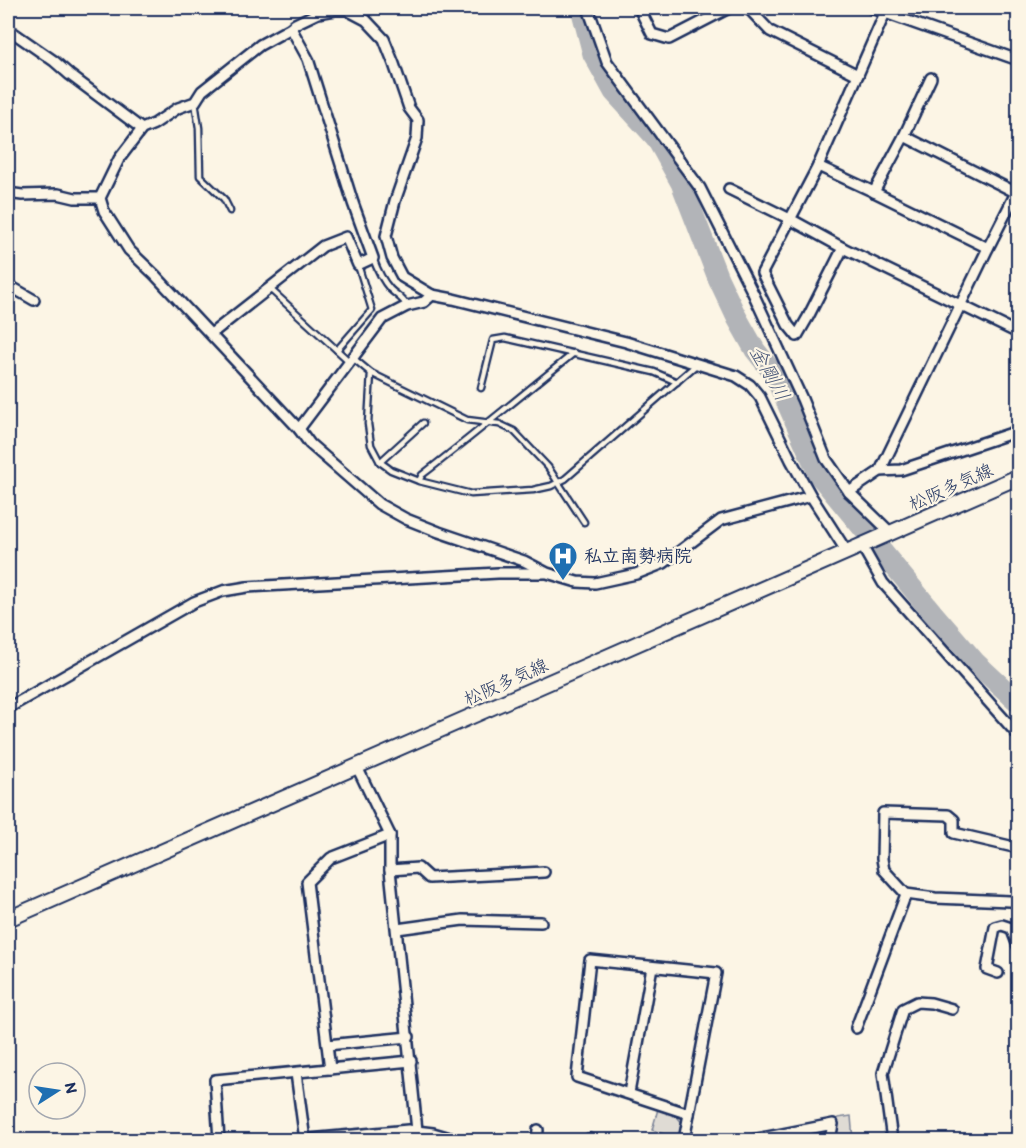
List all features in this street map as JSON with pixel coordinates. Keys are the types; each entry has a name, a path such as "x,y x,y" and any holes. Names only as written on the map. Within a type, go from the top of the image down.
{"main road":[{"name":"松阪多気線","path":"8,919 1018,477"}],"street":[{"path":"588,8 607,62 700,188 753,292 802,399 826,459 849,492 888,535"},
{"path":"639,8 652,34 669,39 729,8"},
{"path":"748,8 770,31 858,75"},
{"path":"872,8 1018,60"},
{"path":"811,496 721,520 664,563 636,574 595,583 577,582 547,573 524,561 406,519 379,504 310,444 299,429 211,334 129,250 104,211 100,198 119,159 142,129 178,108 195,102 202,91 260,45 295,24 318,13 347,10 366,20 384,39 409,108 418,120 417,138 395,201 386,236 392,258 402,277 432,295 626,342 736,376 750,385 760,397 811,496 847,552"},
{"path":"843,248 797,336 788,326 762,273 818,166 885,13"},
{"path":"211,334 323,246 346,237 358,265 373,258 353,203 308,59 291,28"},
{"path":"8,29 54,61 142,129"},
{"path":"874,192 931,78"},
{"path":"849,492 880,471 1018,191 904,136"},
{"path":"818,166 988,248"},
{"path":"729,189 843,248 1018,333"},
{"path":"8,194 58,194 75,198 100,198"},
{"path":"8,285 34,300"},
{"path":"299,429 382,319 407,306 424,302 432,295"},
{"path":"880,471 901,470 1018,431"},
{"path":"865,545 883,584 1018,735"},
{"path":"8,708 194,602 223,591 247,587 498,573 547,573"},
{"path":"357,767 390,835 390,870 418,1140"},
{"path":"1018,848 954,833 954,820 948,814 883,813 882,859 884,870 906,894 1018,903"},
{"path":"330,1069 307,882 331,858 390,835"},
{"path":"390,870 418,868 429,878 544,872"},
{"path":"856,1029 906,894"},
{"path":"397,929 463,920 541,922"},
{"path":"998,973 987,969 995,927 1002,925 1011,928 1018,946"},
{"path":"684,1140 689,1114 716,973 590,960 577,1077 689,1114"},
{"path":"629,1093 652,967"},
{"path":"892,1140 883,1073 903,1009 917,1002 952,1009"},
{"path":"327,1046 409,1037"},
{"path":"219,1140 215,1080 411,1061"},
{"path":"296,1073 305,1140"},
{"path":"753,1140 833,1124 830,1140"},
{"path":"298,1140 418,1130 457,1140"}],"lane":[{"path":"195,102 199,128 200,176 224,199 230,211"},
{"path":"373,258 390,289 405,300 407,306"},
{"path":"336,350 372,310 358,265"},
{"path":"270,288 336,350 371,373 467,420 499,424 514,431 548,467 584,522"},
{"path":"481,388 493,340 505,338 654,372 676,382"},
{"path":"419,481 422,476 574,353"},
{"path":"371,373 368,424 371,445 380,462 391,470 419,481 471,494 534,490 551,486 565,479 698,363"},
{"path":"380,462 423,423"}],"shaded area":[{"path":"658,1109 674,1113 683,1124 679,1140 666,1140 667,1135 652,1130"},
{"path":"851,1116 853,1140 834,1140 838,1118"}],"waterway":[{"name":"金剛川","path":"581,8 593,54 614,92 656,138 681,183 718,278 755,350 774,374 819,475 976,663 1018,702"}],"place":[{"name":"私立南勢病院","path":"563,582"}]}
